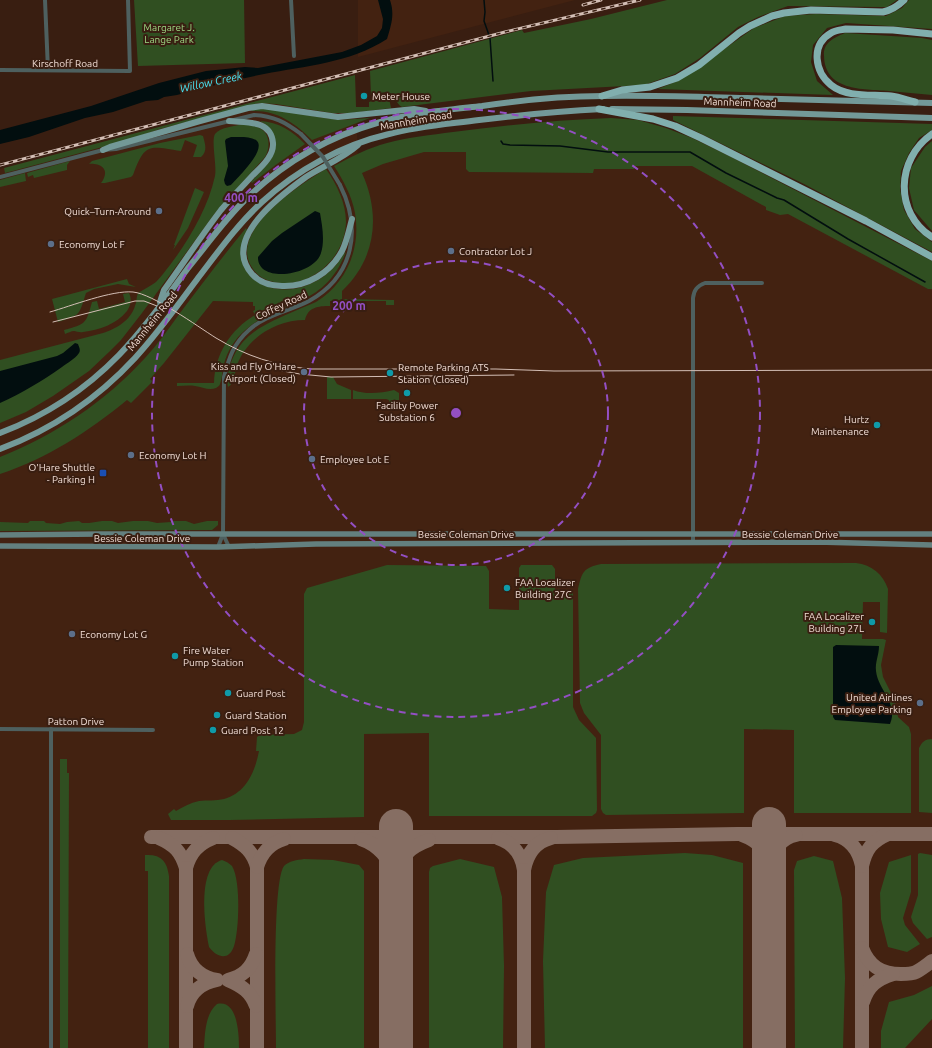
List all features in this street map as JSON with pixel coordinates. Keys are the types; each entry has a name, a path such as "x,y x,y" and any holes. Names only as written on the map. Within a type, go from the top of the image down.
{"highway":[{"path":"602,96 622,90 650,87 677,78 699,65 739,33 772,16 811,10 883,12 898,6 904,0"},
{"path":"915,102 892,96 855,94 842,91 832,86 823,78 817,62 817,53 825,37 831,32 838,30 893,30 932,34"},
{"path":"599,110 653,119 675,126 866,221 932,256"},
{"path":"932,134 922,142 911,157 906,168 904,194 907,208 924,232 932,237"}],"main road":[{"name":"Mannheim Road","path":"0,433 44,413 64,401 86,384 119,354 139,332 232,213 259,186 288,164 320,145 362,128 404,116 434,112 510,102 602,96 663,96 932,103"},
{"path":"103,150 200,121 262,106 338,117 414,109 434,112"},
{"name":"Mannheim Road","path":"0,449 50,425 80,407 108,385 147,345 235,231 262,202 294,177 314,164 336,152 362,142 408,129 444,124 521,115 599,110 687,110 932,118"},
{"path":"157,309 164,290 222,209 266,162 272,152 273,143 271,136 264,127 254,122 229,120"},
{"path":"352,219 345,243 336,259 324,272 309,281 293,286 271,285 260,280 248,268 245,260 245,242 257,220 281,196 307,177 348,154 362,142"}],"street":[{"path":"45,0 48,70"},
{"name":"Kirschoff Road","path":"0,70 130,71 128,0"},
{"path":"292,0 294,56"},
{"name":"Coffey Road","path":"0,177 103,150 116,149 254,115 266,116 285,123 301,134 323,157 340,185 348,203 352,219 352,234 350,252 339,274 320,294 308,301 262,321 250,329 239,340 228,358 224,378 223,534 218,547"},
{"path":"694,543 692,298 698,286 705,283 762,283"},
{"name":"Bessie Coleman Drive","path":"0,535 694,533 932,534"},
{"name":"Coffey Road","path":"223,534 229,547"},
{"name":"Bessie Coleman Drive","path":"0,546 229,547 316,544 694,543 852,543 902,546 932,545"},
{"name":"Patton Drive","path":"0,729 153,730"},
{"path":"51,729 51,1048"}],"shaded area":[{"path":"358,0 575,0 358,57"},
{"path":"355,75 358,161 381,151 692,147 932,280 932,1048 0,1048 0,169"}],"green space":[{"name":"Margaret J. Lange Park","path":"134,0 244,0 245,63 138,66"},
{"path":"667,0 897,0 887,7 788,6 758,17 738,27 700,58 675,74 644,85 531,91 402,107 389,93 383,92 371,96 370,71 522,30 524,33 591,19"},
{"path":"909,0 932,0 932,29 846,23 827,28 813,45 811,62 817,81 833,95 658,89 689,74 754,28 785,16 816,14 886,16 902,8"},
{"path":"845,33 932,40 932,95 868,90 847,86 838,82 831,76 826,67 824,51 825,47 830,41"},
{"path":"355,75 356,107 369,107 369,102 386,97 389,98 391,108 352,113 332,113 276,104 259,103 160,129 125,141 5,173 4,168"},
{"path":"251,109 271,109 340,120 370,118 312,140 299,128 285,119 270,113 252,111"},
{"path":"673,116 932,124 932,130 919,138 909,153 901,171 900,189 904,210 915,229 932,242 932,252 804,184 673,120"},
{"path":"611,118 638,120 666,128 692,138 932,261 932,289 928,289 788,214 780,215 766,210 766,207 692,166 634,166 634,169 594,169 593,173 469,172 466,169 466,152 424,152 383,164 362,173 372,205 372,236 362,265 342,291 342,299 394,300 394,305 386,305 386,301 330,301 330,306 321,306 308,312 305,320 284,323 273,327 255,339 242,355 237,365 232,383 228,387 227,381 229,378 227,378 231,363 236,351 243,342 261,327 316,302 327,294 344,275 353,252 356,239 355,213 347,188 334,166 373,147 411,138 512,125"},
{"path":"260,121 273,123 285,128 305,144 252,183 251,182 270,161 275,150 265,124"},
{"path":"243,124 252,125 265,132 269,144 265,157 215,213 121,340 89,371 53,396 26,412 0,423 0,360 103,333 113,329 127,320 136,304 138,293 156,282 170,265 184,245 203,212 215,176 215,134 224,128"},
{"path":"200,135 203,136 205,147 205,152 201,157 193,157 197,145 185,140 181,151 162,148 150,149 141,157 131,177 101,183 105,174 104,168 99,165 89,164 92,161 160,143"},
{"path":"932,141 932,231 914,210 909,188 911,168 925,147"},
{"path":"70,161 67,165 67,170 34,178 33,175 28,177 27,173"},
{"path":"326,169 340,194 346,215 344,236 339,249 322,270 310,277 297,282 284,283 264,279 250,264 247,250 251,236 260,222 286,196"},
{"path":"25,173 26,181 0,187 0,180"},
{"path":"195,188 204,192 188,228 173,250 174,245"},
{"path":"246,228 247,230 241,246 242,260 246,271 255,280 266,286 280,289 295,289 310,284 331,270 346,252 336,271 325,285 299,302 270,314 241,334 227,355 221,382 217,388 211,389 193,386 177,386 177,383 214,383 217,362 231,335 255,315 253,311 255,310 255,306 253,306 253,302 213,301 150,379 152,381 151,383 131,403 127,400 97,423 51,452 18,468 0,474 0,457 60,428 96,403 130,374 159,342"},
{"path":"127,279 129,284 136,287 118,284 94,289 86,293 82,306 75,316 58,322 52,299"},
{"path":"129,293 131,302 127,311 113,323 95,330 82,332 73,331 65,334 64,330 84,322 92,302 97,301 99,309 125,302 123,294"},
{"path":"327,377 333,377 337,384 351,390 351,399 327,399"},
{"path":"353,390 363,393 374,393 394,390 399,393 399,400 394,400 394,405 390,404 389,400 386,399 353,399"},
{"path":"30,521 44,521 46,523 60,524 79,521 82,523 102,521 112,521 118,523 148,521 157,523 186,521 194,524 207,521 218,521 218,525 212,530 0,531 0,522 28,523"},
{"path":"856,563 872,568 876,571 883,579 888,589 887,633 880,632 880,602 863,602 862,639 886,640 881,665 883,677 895,701 898,717 909,727 911,734 911,813 794,813 794,730 744,729 744,813 606,815 603,813 601,809 601,735 584,713 580,703 578,589 582,575 587,569 601,564"},
{"path":"387,565 486,566 489,571 489,609 519,610 519,568 521,565 552,565 555,569 555,589 569,590 573,593 573,707 579,720 596,738 596,813 592,816 429,816 429,733 364,734 364,817 171,820 168,814 174,809 176,811 199,801 224,799 232,796 244,787 255,767 259,751 256,751 257,737 260,735 294,734 302,730 304,722 304,594 307,588"},
{"path":"932,739 932,813 919,812 919,748 924,741"},
{"path":"60,759 67,759 67,773 69,773 68,1048 60,1048"},
{"path":"685,853 712,855 743,863 743,1048 545,1048 543,961 546,892 554,865 583,858"},
{"path":"918,854 932,855 932,937 927,939 913,923 911,917 918,895"},
{"path":"145,855 159,857 165,862 169,876 169,1048 148,1048 148,871 145,871"},
{"path":"911,855 911,892 903,918 905,925 920,944 907,952 888,947 881,919 880,893 889,862"},
{"path":"814,856 833,861 842,898 845,978 843,1048 795,1048 794,870 797,861"},
{"path":"304,859 333,860 359,865 364,871 364,1048 276,1048 276,923 280,877 286,864"},
{"path":"460,859 494,867 502,897 504,966 503,1048 429,1048 429,872 430,868 433,866"},
{"path":"222,860 232,866 235,873 238,894 236,939 232,951 226,956 216,954 209,947 204,913 205,886 208,874 214,865"},
{"path":"932,986 932,1019 905,1048 881,1048 881,1031 889,1002 914,995"},
{"path":"217,1004 224,1004 233,1012 238,1027 239,1048 204,1048 205,1031 208,1019 213,1008"}],"water":[{"name":"Willow Creek","path":"378,0 390,0 392,20 387,39 373,47 343,59 253,76 164,97 158,100 146,101 113,112 85,118 29,137 0,144 0,130 91,106 159,83 206,71 245,67 258,68 342,52 361,45 377,36 382,28 383,19"},
{"path":"231,137 250,138 256,140 259,144 255,156 245,170 231,185 227,186 224,180 228,166 225,141"},
{"path":"315,211 320,213 323,238 321,253 316,261 308,267 286,274 276,274 266,271 260,266 258,257 272,241"},
{"path":"75,343 78,344 80,351 73,359 39,382 0,403 0,371 57,356"},
{"path":"836,645 879,646 876,671 880,684 892,710 890,724 835,720 833,717 833,647"}],"waterway":[{"path":"484,0 484,21 490,38 493,81"},
{"path":"501,141 503,144 510,145 560,146 608,152 690,152 726,173 784,200 848,239 925,282"}],"taxiway":[{"path":"151,837 556,837 737,834 932,834"},
{"path":"862,866 870,846 888,834"},
{"path":"742,835 760,846 768,864"},
{"path":"768,864 779,845 786,839 796,835"},
{"path":"835,835 846,839 853,846 859,855 862,866 862,1048"},
{"path":"159,838 169,843 177,850 186,868 192,853 203,843 213,838"},
{"path":"232,838 241,843 251,853 257,867 257,1048"},
{"path":"498,838 508,843 516,850 521,859 524,870 527,859 536,846 540,842 551,838"},
{"path":"257,867 261,858 270,846 284,839"},
{"path":"361,839 373,845 382,853 390,863 396,875 404,857 411,849 429,840"},
{"path":"186,868 186,1048"},
{"path":"524,870 524,1048"},
{"path":"862,948 868,960 872,964 882,971 894,974 916,972 932,961"},
{"path":"187,954 191,964 198,972 202,975 217,980 198,988 191,996 187,1006"},
{"path":"256,954 252,964 246,971 228,980 249,993 256,1006"},
{"path":"863,1002 870,987 882,978 893,974"}],"runway":[{"path":"769,824 769,1048"},
{"path":"396,826 396,1048"}],"tram line":[{"path":"50,312 114,293 133,292 152,298 216,338 250,355 273,363 311,369 496,369 554,371 932,370"},
{"path":"53,322 135,301 144,301 157,306"},
{"path":"277,370 331,377 514,375"}],"railway":[{"path":"583,5 601,0"},
{"path":"0,165 505,32 640,0"}],"place":[{"name":"Meter House","path":"364,96"},
{"name":"Quick–Turn-Around","path":"159,211"},
{"name":"Economy Lot F","path":"51,244"},
{"name":"Contractor Lot J","path":"451,251"},
{"name":"Kiss and Fly O'Hare Airport (Closed)","path":"304,372"},
{"name":"Remote Parking ATS Station (Closed)","path":"390,373"},
{"name":"Facility Power Substation 6","path":"407,393"},
{"name":"Hurtz Maintenance","path":"877,425"},
{"name":"Economy Lot H","path":"131,455"},
{"name":"Employee Lot E","path":"312,459"},
{"name":"O'Hare Shuttle - Parking H","path":"103,473"},
{"name":"FAA Localizer Building 27C","path":"507,588"},
{"name":"FAA Localizer Building 27L","path":"872,622"},
{"name":"Economy Lot G","path":"72,634"},
{"name":"Fire Water Pump Station","path":"175,656"},
{"name":"Guard Post","path":"228,693"},
{"name":"United Airlines Employee Parking","path":"920,703"},
{"name":"Guard Station","path":"217,715"},
{"name":"Guard Post 12","path":"213,730"}]}
